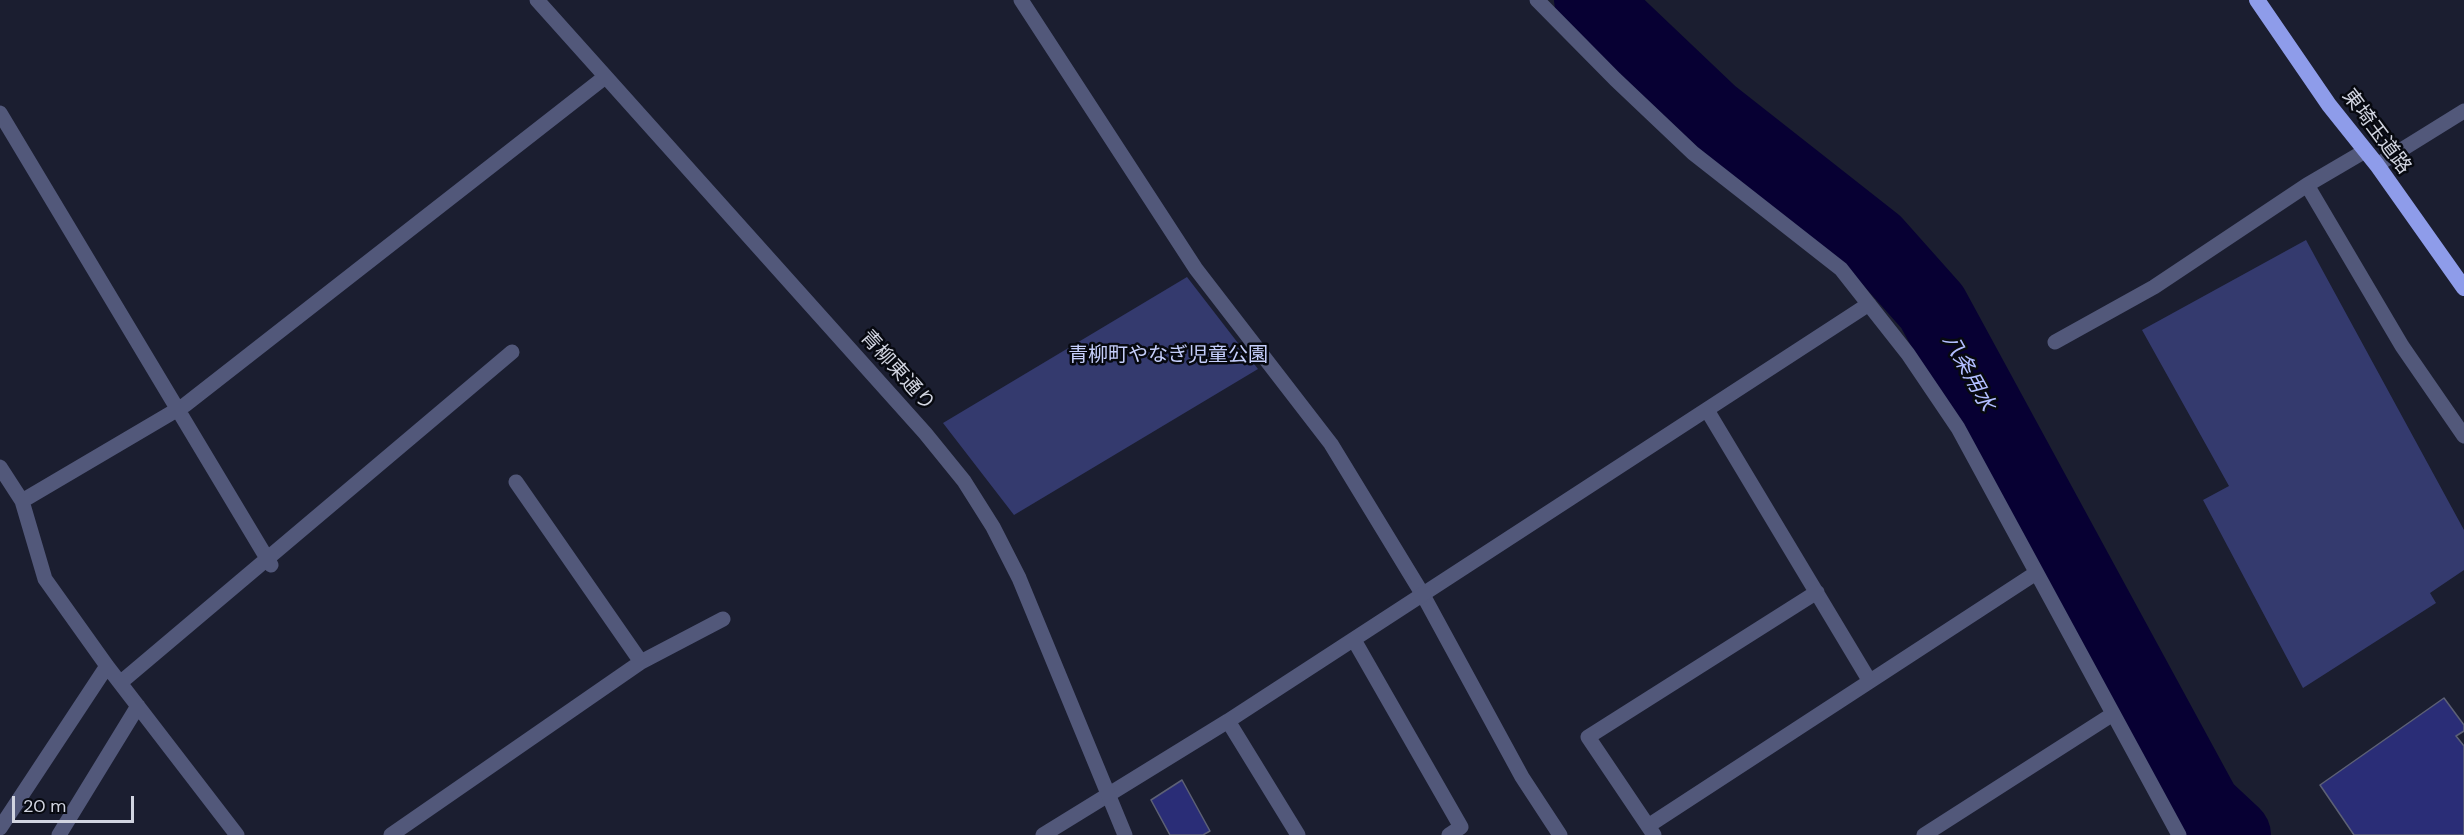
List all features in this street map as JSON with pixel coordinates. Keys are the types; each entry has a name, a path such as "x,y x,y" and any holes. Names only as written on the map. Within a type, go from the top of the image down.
{"highway":[{"name":"東埼玉道路","path":"2257,0 2329,105 2377,165 2464,288"}],"street":[{"name":"青柳東通り","path":"537,0 925,433 964,481 993,527 1019,578 1125,835"},
{"path":"1021,0 1196,269 1331,444 1423,595 1522,777 1560,835"},
{"path":"1537,0 1693,153 1833,263 1908,354 1958,428 2179,835"},
{"path":"22,501 177,411 605,77"},
{"path":"2377,165 2464,111"},
{"path":"0,113 177,411 270,561"},
{"path":"2055,342 2154,287 2307,184 2365,151"},
{"path":"2307,184 2402,346 2464,436"},
{"path":"1043,835 1109,796 1354,640 1869,304"},
{"path":"120,683 270,561 512,352"},
{"path":"1707,410 1869,680"},
{"path":"0,467 22,501 45,579 106,666 237,835"},
{"path":"516,482 641,662"},
{"path":"1817,592 1588,737 1651,830 1869,680 2036,573"},
{"path":"391,835 641,662 723,620"},
{"path":"1354,640 1461,827 1449,835"},
{"path":"0,828 106,666"},
{"path":"59,835 138,706"},
{"path":"1924,835 2114,714"},
{"path":"1228,721 1298,835"}],"green space":[{"path":"2306,240 2464,530 2464,570 2430,593 2436,603 2303,688 2203,500 2229,486 2142,330"},
{"name":"青柳町やなぎ児童公園","path":"1187,277 1258,369 1014,515 943,423"}],"building":[{"path":"2444,698 2464,725 2464,731 2456,736 2464,746 2464,835 2354,835 2320,785"},
{"path":"1182,780 1210,831 1203,835 1170,835 1151,800"}],"waterway":[{"name":"八条用水","path":"1591,0 1711,114 1875,243 1932,307 2204,807 2234,835"}]}
